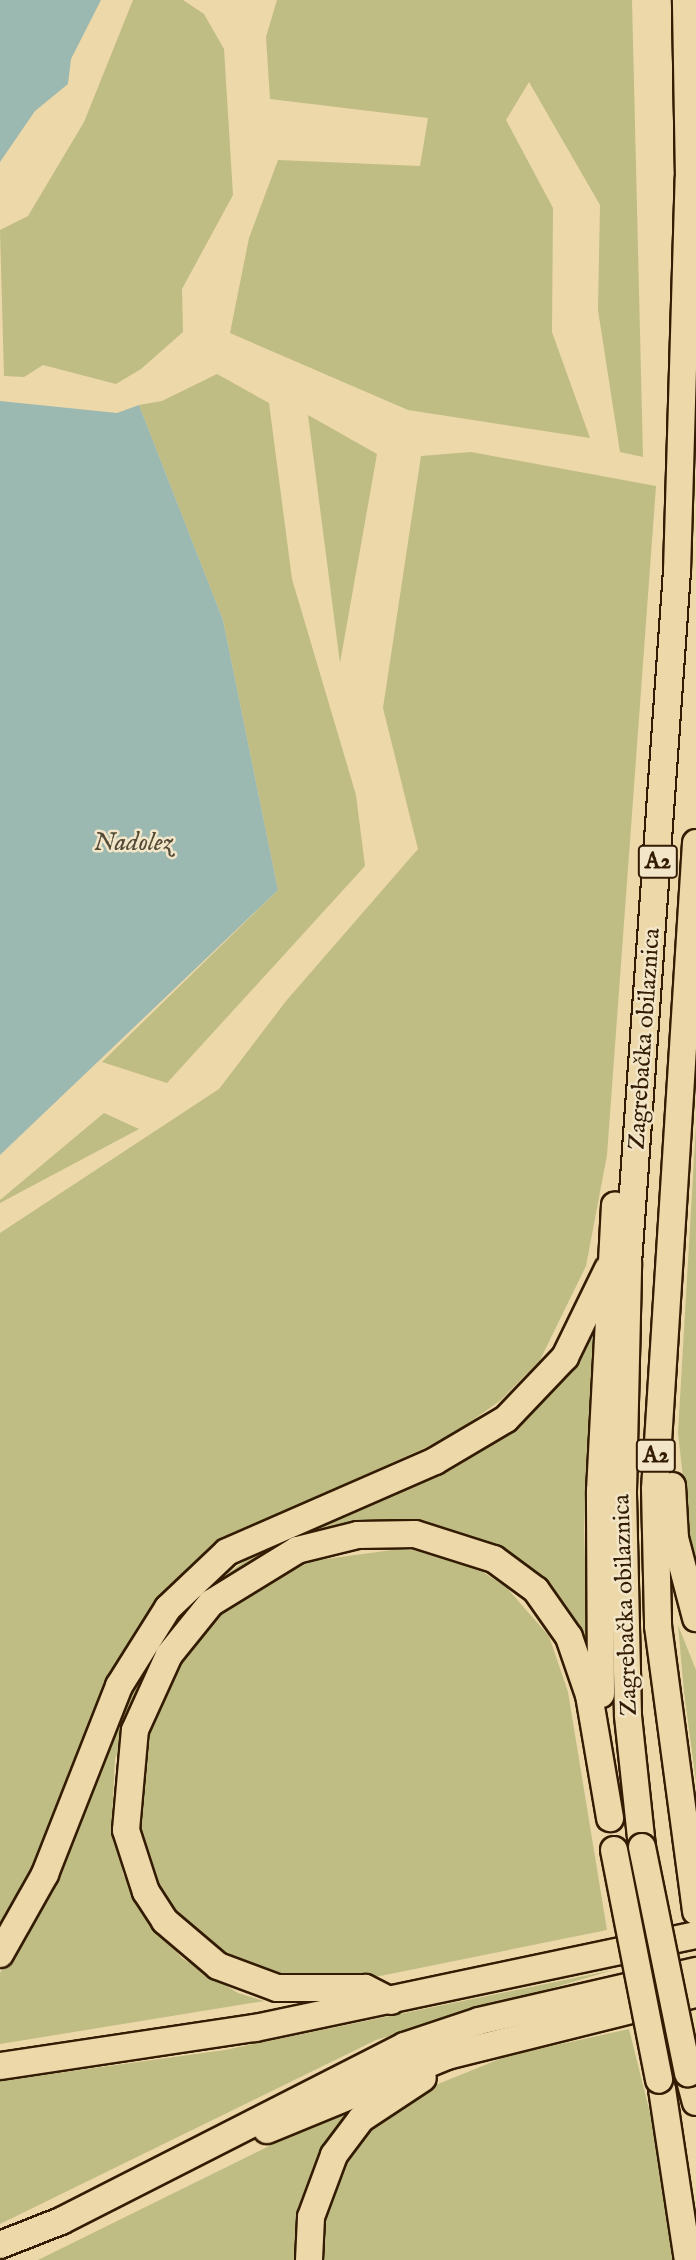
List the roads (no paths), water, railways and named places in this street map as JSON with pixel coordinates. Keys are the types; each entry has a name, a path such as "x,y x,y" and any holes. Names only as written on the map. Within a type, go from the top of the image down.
{"highway":[{"name":"Zagrebačka obilaznica","path":"686,0 685,382 645,1053 628,1263 623,1491 628,1715 642,1847 696,2102"},
{"name":"Zagrebačka obilaznica","path":"696,843 671,1179 655,1503 658,1626 683,1840 696,1911"},
{"path":"610,1818 597,1637 608,1269 629,1093 645,1053"},
{"path":"671,1179 673,1513 696,1618"},
{"path":"0,1954 45,1874 119,1686 168,1608 227,1552 435,1461 506,1419 565,1357 608,1269"},
{"path":"391,2000 365,1988 277,1988 218,1966 165,1921 146,1892 126,1830 135,1730 169,1655 211,1603 297,1550 358,1535 415,1534 494,1559 536,1590 569,1637 589,1695 614,1850 661,2085 688,2260"},
{"path":"0,2066 255,2028 696,1935"},
{"path":"0,2245 61,2221 202,2145 404,2046 479,2021 696,1971"},
{"path":"202,2145 238,2146 368,2086 518,2036 696,1994"},
{"path":"309,2260 316,2195 334,2155 361,2119 436,2071 493,2052 518,2036"},
{"path":"661,2085 696,2179"}],"water":[{"path":"0,0 101,0 71,59 68,84 35,111 0,162"},
{"name":"Nadolez","path":"0,401 117,413 139,405 223,620 278,890 0,1155"}]}
